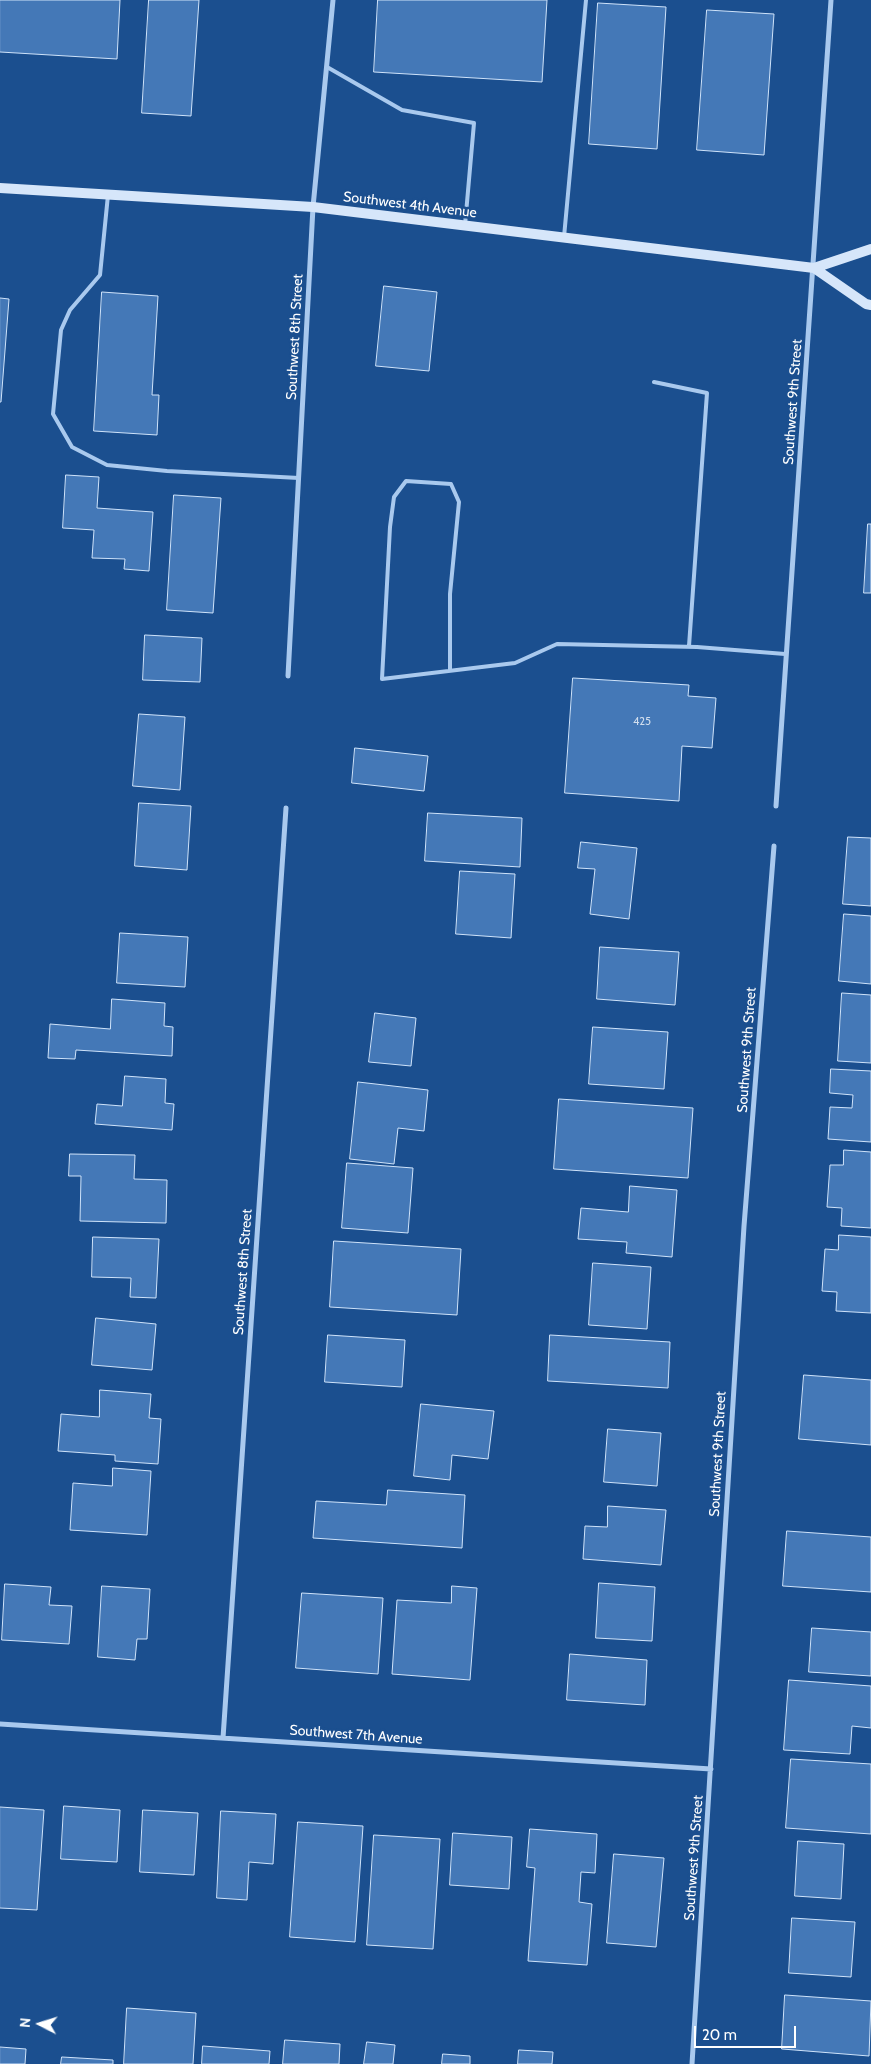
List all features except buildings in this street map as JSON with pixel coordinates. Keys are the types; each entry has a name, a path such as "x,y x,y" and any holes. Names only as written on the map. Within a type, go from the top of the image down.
{"main road":[{"name":"Southwest 4th Avenue","path":"0,188 313,207 814,268 871,249"},
{"name":"Southwest 4th Avenue","path":"814,268 866,304 871,305"}],"street":[{"name":"Southwest 8th Street","path":"288,676 313,207 333,0"},
{"name":"Southwest 9th Street","path":"776,806 831,0"},
{"name":"Southwest 8th Street","path":"223,1738 286,808"},
{"name":"Southwest 9th Street","path":"692,2064 744,1226 774,846"},
{"name":"Southwest 7th Avenue","path":"0,1724 711,1770"}],"lane":[{"path":"564,237 586,0"},
{"path":"327,67 402,110 474,123 465,225"},
{"path":"108,194 100,275 70,310 60,330 53,414 72,447 107,465 167,471 299,478"},
{"path":"654,382 707,393 689,646"},
{"path":"450,670 450,594 459,502 451,484 406,481 394,497 390,527 382,679 515,663 558,644 689,646 786,654"}]}
